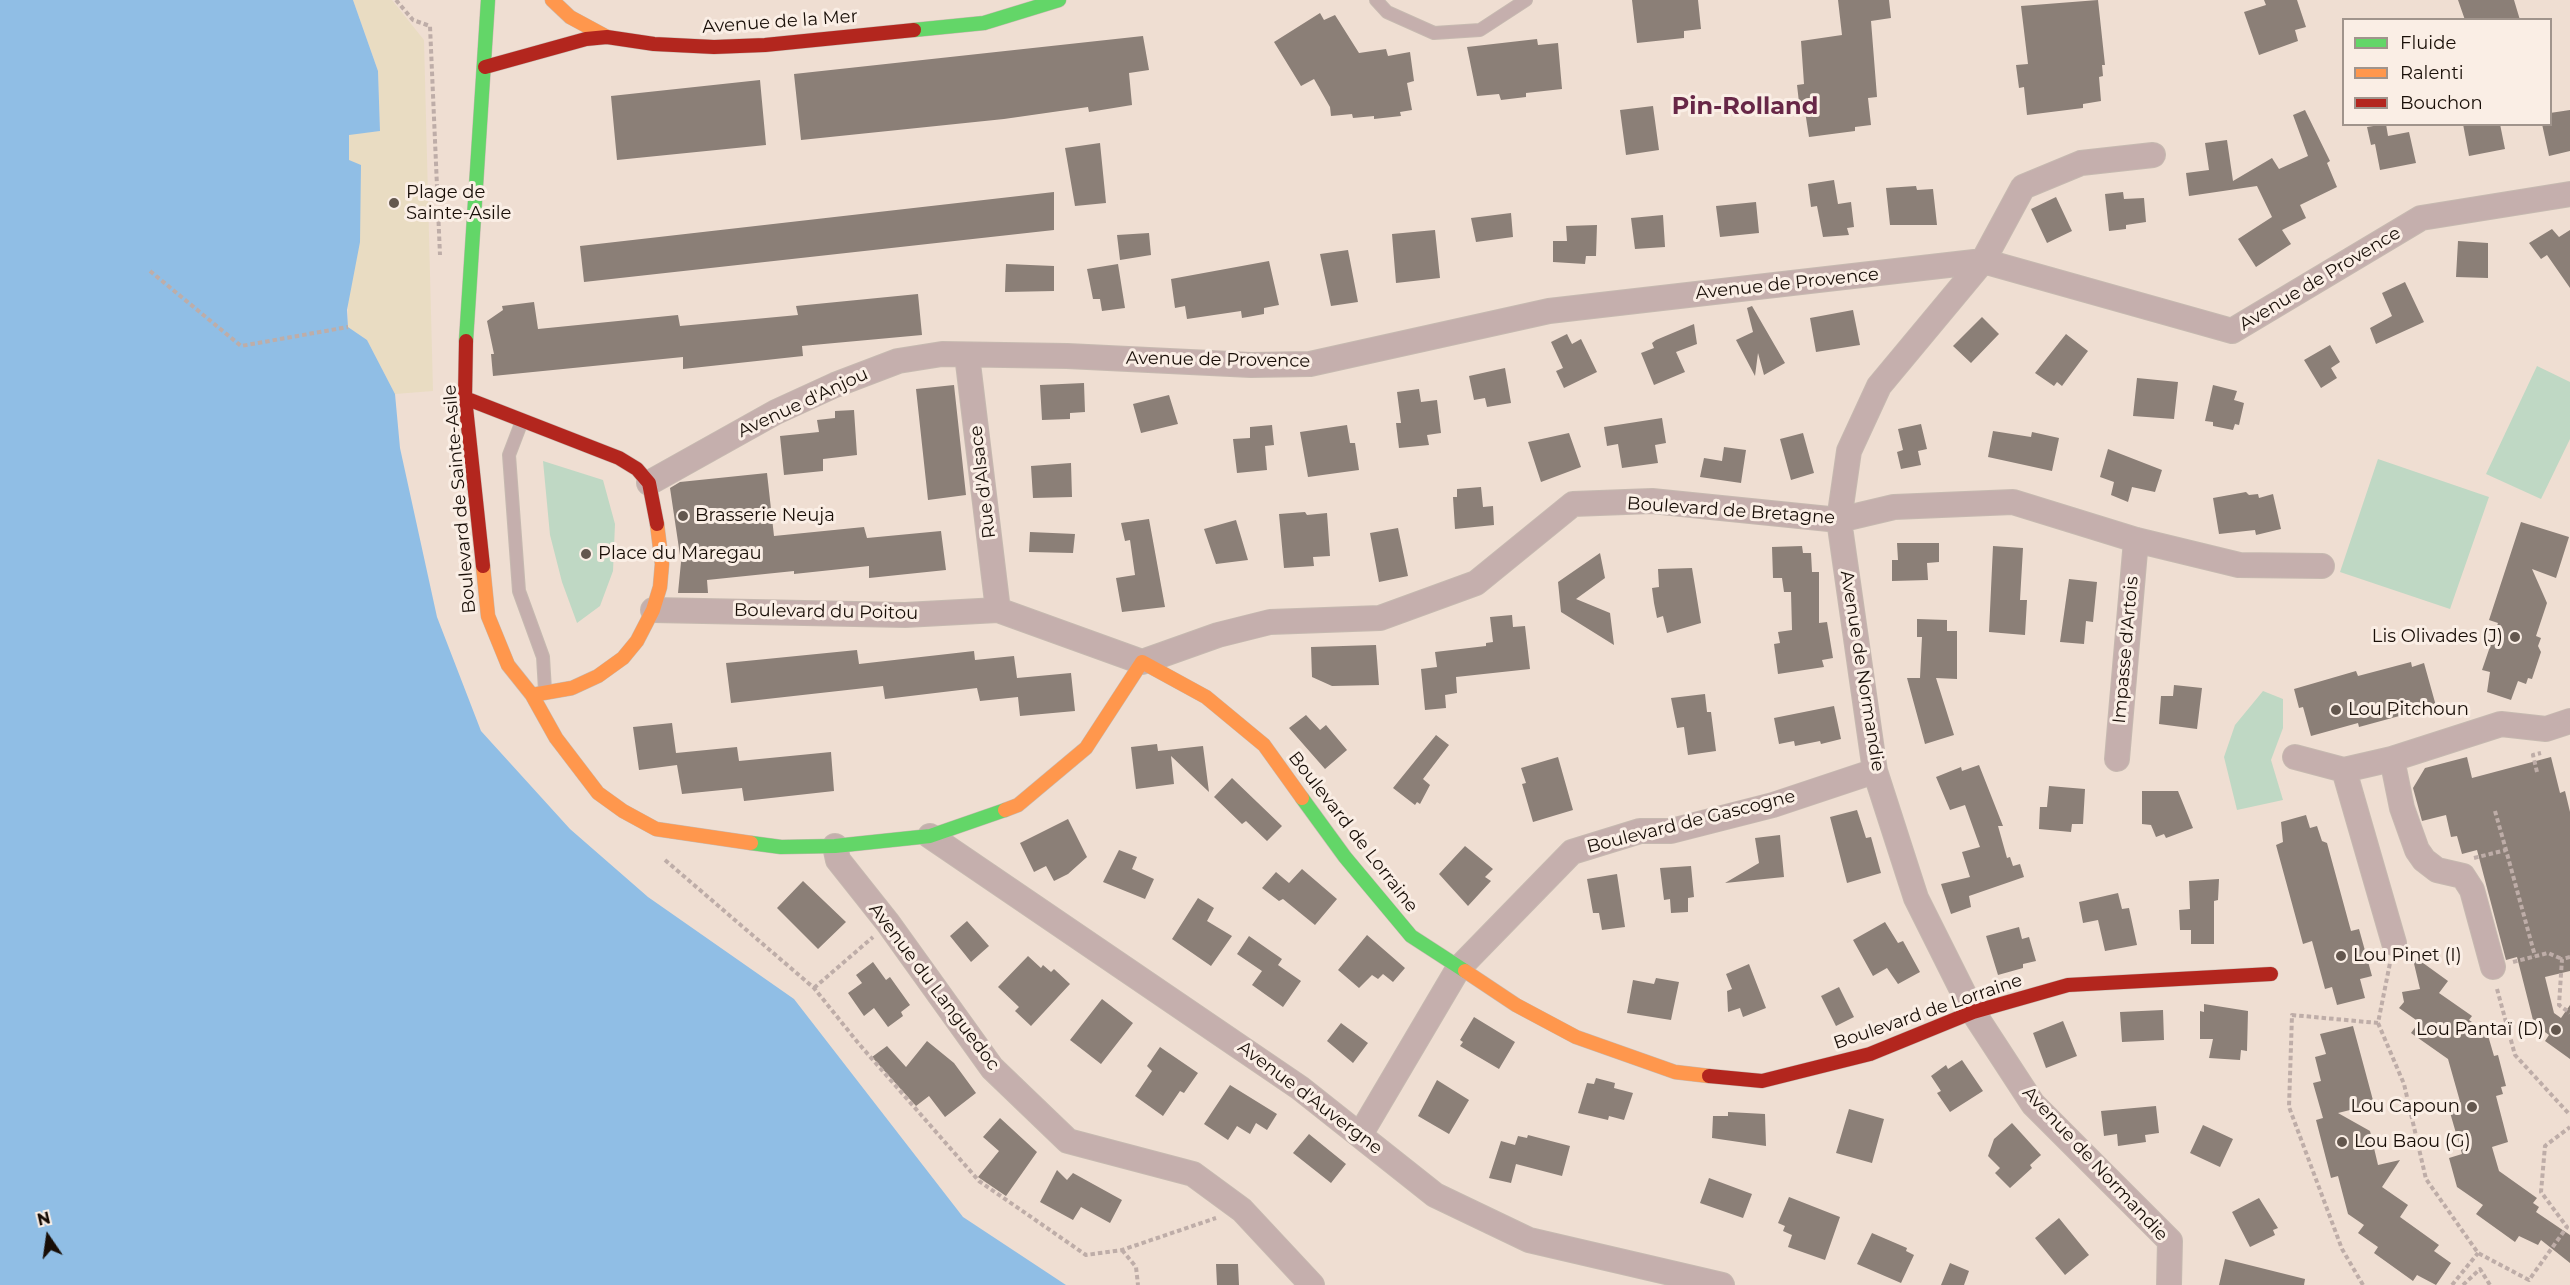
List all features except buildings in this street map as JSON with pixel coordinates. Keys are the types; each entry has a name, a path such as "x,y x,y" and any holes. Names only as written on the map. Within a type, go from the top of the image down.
{"street":[{"name":"Boulevard de Sainte-Asile","path":"488,0 466,308 465,398 488,616 508,665 538,695 556,738 597,793 623,812 656,829 782,847 835,846 930,836 1018,806 1086,748 1142,662"},
{"name":"Avenue de la Mer","path":"552,0 570,17 607,37"},
{"name":"Avenue de la Mer","path":"485,67 561,45 607,37 654,44 714,47 798,42 984,23 1059,0"},
{"name":"Avenue de Normandie","path":"2153,155 2081,164 2023,187 1983,261 1879,386 1849,451 1839,520 1875,771 1916,898 1973,1012 2033,1104 2170,1241 2169,1285"},
{"name":"Avenue de Provence","path":"967,355 1310,364 1549,311 1983,261 2232,332 2421,218 2570,194"},
{"name":"Avenue d'Anjou","path":"650,483 776,412 835,385 898,361 942,354 967,355"},
{"name":"Rue d'Alsace","path":"967,355 998,610"},
{"path":"465,398 619,458 637,469 650,483 657,511 662,564 653,610 637,641 623,658 598,676 572,688 538,695"},
{"name":"Boulevard de Bretagne","path":"1142,662 1218,635 1270,622 1380,618 1476,582 1573,504 1652,501 1839,520 1894,507 2013,502 2136,540 2239,565 2322,566"},
{"name":"Impasse d'Artois","path":"2117,759 2136,540"},
{"name":"Boulevard du Poitou","path":"653,610 905,615 998,610"},
{"path":"998,610 1142,662"},
{"name":"Boulevard de Lorraine","path":"1142,662 1206,697 1264,745 1345,856 1411,936 1516,1005 1576,1037 1675,1072 1762,1081 1870,1054 1973,1012 2068,985 2271,974"},
{"path":"2295,757 2344,770 2392,759 2501,724 2546,729 2570,721"},
{"path":"2392,759 2402,808 2417,850 2424,860 2437,870 2463,876 2472,890 2493,967"},
{"path":"2344,770 2394,943"},
{"name":"Boulevard de Gascogne","path":"1360,1135 1458,969 1572,852 1640,831 1671,831 1773,805 1875,771"},
{"name":"Avenue d'Auvergne","path":"930,836 1053,921 1207,1022 1300,1088 1435,1195 1529,1240 1717,1284"},
{"name":"Avenue du Languedoc","path":"835,846 838,860 888,923 992,1068 1068,1141 1193,1174 1242,1210 1311,1285"}],"lane":[{"path":"1376,0 1387,12 1434,33 1480,30 1526,0"},
{"path":"522,421 509,455 519,591 543,657 538,695"}],"path":[{"path":"396,0 413,20 430,26 440,262"},
{"path":"150,271 242,346 348,327"},
{"path":"2537,772 2533,755 2542,753"},
{"path":"2495,811 2535,956"},
{"path":"2480,856 2506,850"},
{"path":"661,858 670,863 814,988 859,1044 979,1181 1086,1255 1122,1250 1242,1210"},
{"path":"814,988 888,923"},
{"path":"2394,943 2379,1023 2404,1084 2426,1179 2478,1253 2529,1280 2567,1227 2541,1192 2545,1146 2570,1127"},
{"path":"2529,958 2548,953 2562,958 2570,957"},
{"path":"2562,958 2559,1005 2570,1013"},
{"path":"2493,967 2500,1006 2515,1055 2570,1114"},
{"path":"2363,1285 2342,1249 2289,1107 2292,1015 2379,1023"},
{"path":"1122,1250 1136,1267 1138,1285"},
{"path":"2452,1285 2478,1253"},
{"path":"2463,1285 2480,1269 2490,1285"}],"green space":[{"path":"2537,366 2570,382 2570,439 2541,499 2486,474"},
{"path":"2378,459 2489,497 2450,609 2340,572"},
{"path":"543,461 603,480 615,524 613,571 600,606 577,623 562,582 550,535"},
{"path":"2263,691 2283,699 2283,728 2271,760 2283,800 2237,810 2224,757 2235,725"}],"sand":[{"name":"Plage de Sainte-Asile","path":"353,0 392,0 424,40 433,391 395,394 367,340 348,327 349,134 380,131 378,71"}],"water":[{"path":"0,0 353,0 378,71 380,131 349,135 349,160 361,165 360,242 347,310 348,327 367,340 395,394 400,448 437,617 481,731 570,829 648,897 794,999 963,1217 1066,1285 0,1285"}],"traffic: fast":[{"path":"466,341 488,0"},
{"path":"914,30 984,23 1059,0"},
{"path":"1302,798 1345,857 1411,936 1465,971"},
{"path":"751,843 781,847 835,846 930,836 1005,810"}],"traffic: slow":[{"path":"552,0 570,17 607,37"},
{"path":"532,695 572,688 598,676 623,658 637,641 653,610 660,587 662,564 657,524"},
{"path":"483,566 488,616 508,665 532,695 556,738 598,793 623,811 656,829 751,843"},
{"path":"1005,810 1018,805 1086,748 1142,662 1206,697 1264,745 1302,798"},
{"path":"1465,971 1516,1005 1576,1037 1675,1072 1709,1076"}],"traffic: jam":[{"path":"485,67 586,39 607,37 654,44 714,47 765,45 914,30"},
{"path":"466,341 465,398 483,566"},
{"path":"465,398 619,458 637,469 649,483 657,524"},
{"path":"1709,1076 1762,1081 1870,1054 1973,1012 2068,985 2271,974"}],"place":[{"name":"Plage de Sainte-Asile","path":"394,203"},
{"name":"Brasserie Neuja","path":"683,516"},
{"name":"Place du Maregau","path":"586,554"},
{"name":"Lis Olivades (J)","path":"2515,637"},
{"name":"Lou Pitchoun","path":"2336,710"},
{"name":"Lou Pinet (I)","path":"2341,956"},
{"name":"Lou Pantaï (D)","path":"2556,1030"},
{"name":"Lou Capoun","path":"2472,1107"},
{"name":"Lou Baou (G)","path":"2342,1142"}],"district":[{"name":"Pin-Rolland","path":"1745,107"}]}
